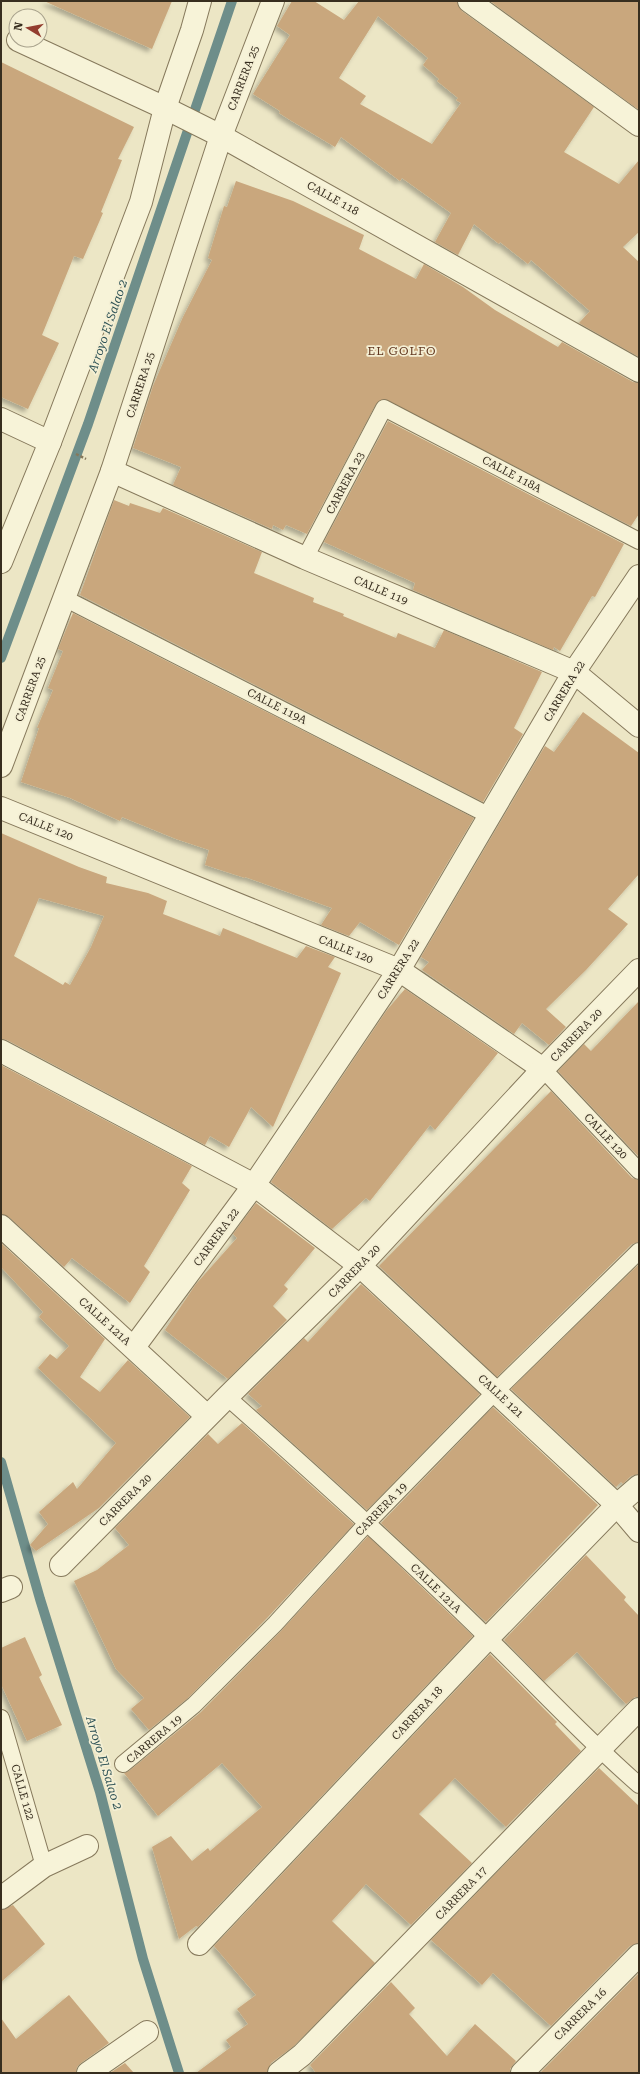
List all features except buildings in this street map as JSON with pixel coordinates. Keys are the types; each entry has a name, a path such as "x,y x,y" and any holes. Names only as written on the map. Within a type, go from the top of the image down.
{"street":[{"path":"1,562 50,442 141,202 165,108 200,1"},
{"name":"CARRERA 25","path":"1,766 112,471 221,136 273,1"},
{"path":"469,1 639,125"},
{"name":"CALLE 118","path":"36,48 221,136 639,371"},
{"path":"1,419 50,442"},
{"name":"CALLE 119","path":"112,471 305,558 574,672 639,726"},
{"name":"CARRERA 22","path":"134,1347 254,1185 399,970 574,672 639,576"},
{"name":"CALLE 120","path":"1,808 399,970 543,1069"},
{"name":"CARRERA 20","path":"61,1565 207,1416 360,1266 543,1069 639,970"},
{"name":"CALLE 121","path":"1,1050 254,1185 360,1266 617,1505 639,1531"},
{"name":"CALLE 121A","path":"1,1226 134,1347 207,1416"},
{"name":"CARRERA 18","path":"199,1944 488,1638 617,1505 639,1486"},
{"name":"CARRERA 17","path":"279,2073 302,2055 600,1751 639,1709"},
{"path":"1,1898 44,1866 87,1846"},
{"name":"CARRERA 16","path":"522,2073 639,1955"},
{"path":"88,2073 147,2032"}],"lane":[{"name":"CALLE 118A","path":"384,408 639,541"},
{"name":"CARRERA 23","path":"305,558 384,408"},
{"name":"CALLE 119A","path":"64,598 490,816"},
{"name":"CALLE 120","path":"543,1069 639,1171"},
{"name":"CARRERA 19","path":"123,1764 194,1706 275,1624 368,1522 496,1391 639,1251"},
{"name":"CALLE 121A","path":"227,1397 368,1522 488,1638 600,1751 639,1785"},
{"name":"CALLE 122","path":"1,1718 44,1866"}],"waterway":[{"name":"Arroyo El Salao 2","path":"1,658 88,424 232,1"},
{"name":"Arroyo El Salao 2","path":"1,1462 40,1599 100,1792 143,1959 179,2073"}],"district":[{"name":"EL GOLFO","path":"402,351"}]}
